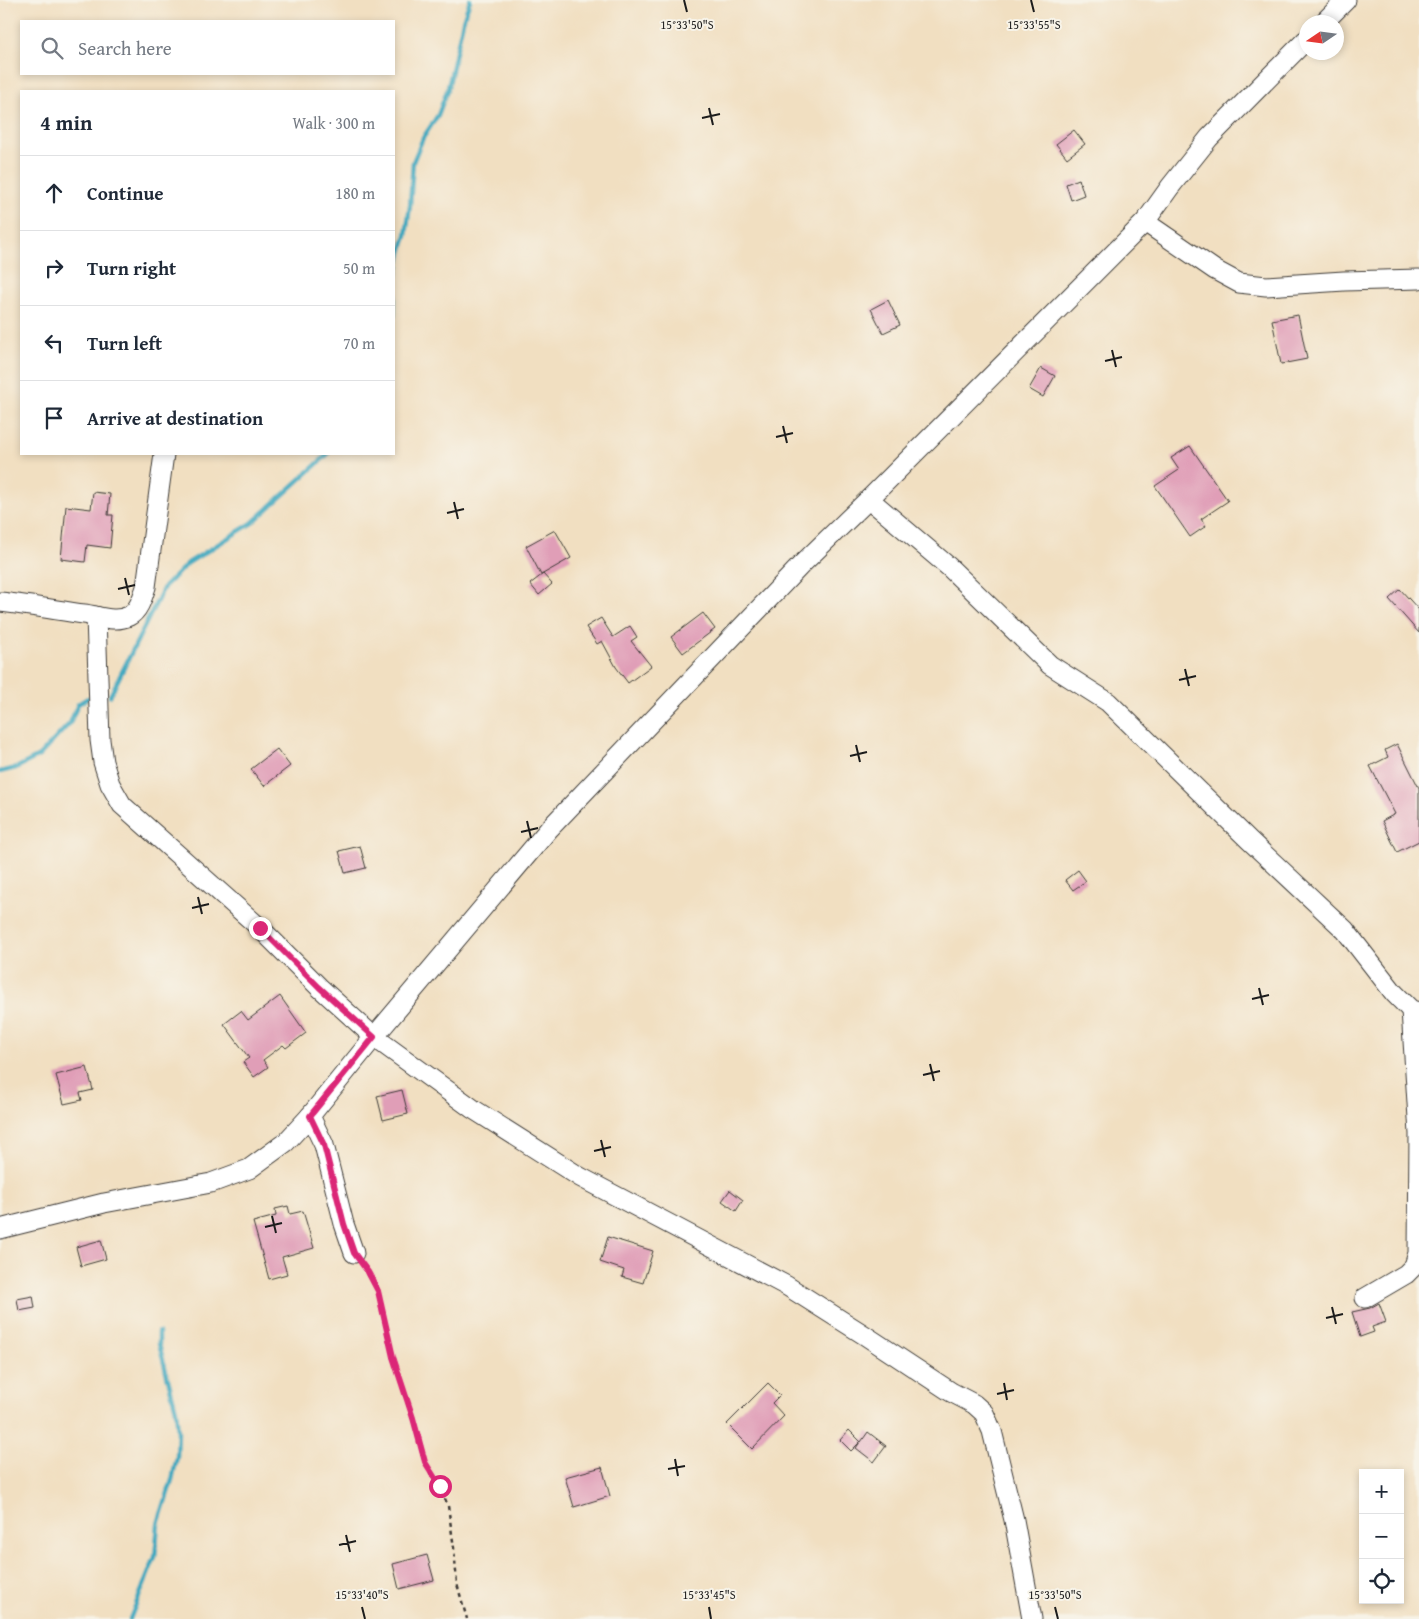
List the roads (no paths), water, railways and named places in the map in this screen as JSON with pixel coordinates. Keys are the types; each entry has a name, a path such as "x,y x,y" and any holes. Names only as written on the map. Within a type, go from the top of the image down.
{"street":[{"path":"1331,15 1346,0"},
{"path":"0,1229 104,1203 211,1183 249,1169 286,1142 310,1116 549,829 802,564 870,499 1145,222 1209,138 1299,47"},
{"path":"1145,222 1215,270 1239,283 1266,286 1419,279"},
{"path":"0,602 108,619 132,615 140,604 146,587 164,455"},
{"path":"870,499 949,567 1050,665 1108,702 1249,840 1345,930 1394,993 1415,1011 1419,1134 1418,1253 1414,1266 1406,1274 1365,1298"},
{"path":"96,616 100,740 103,762 110,784 122,805 260,928 319,987 374,1037 473,1109 580,1177 787,1286 950,1392 974,1404 984,1413 992,1431 1014,1520 1032,1619"},
{"path":"310,1116 324,1145 344,1224 354,1253"}],"waterway":[{"path":"395,282 406,235 413,162 423,138 438,115 448,88 463,21 470,0"},
{"path":"110,696 164,587 188,563 252,523 327,455"},
{"path":"0,772 16,768 39,756 70,723 78,704 88,698"},
{"path":"130,1619 155,1557 158,1524 177,1457 178,1432 176,1410 159,1344 159,1332"}]}
